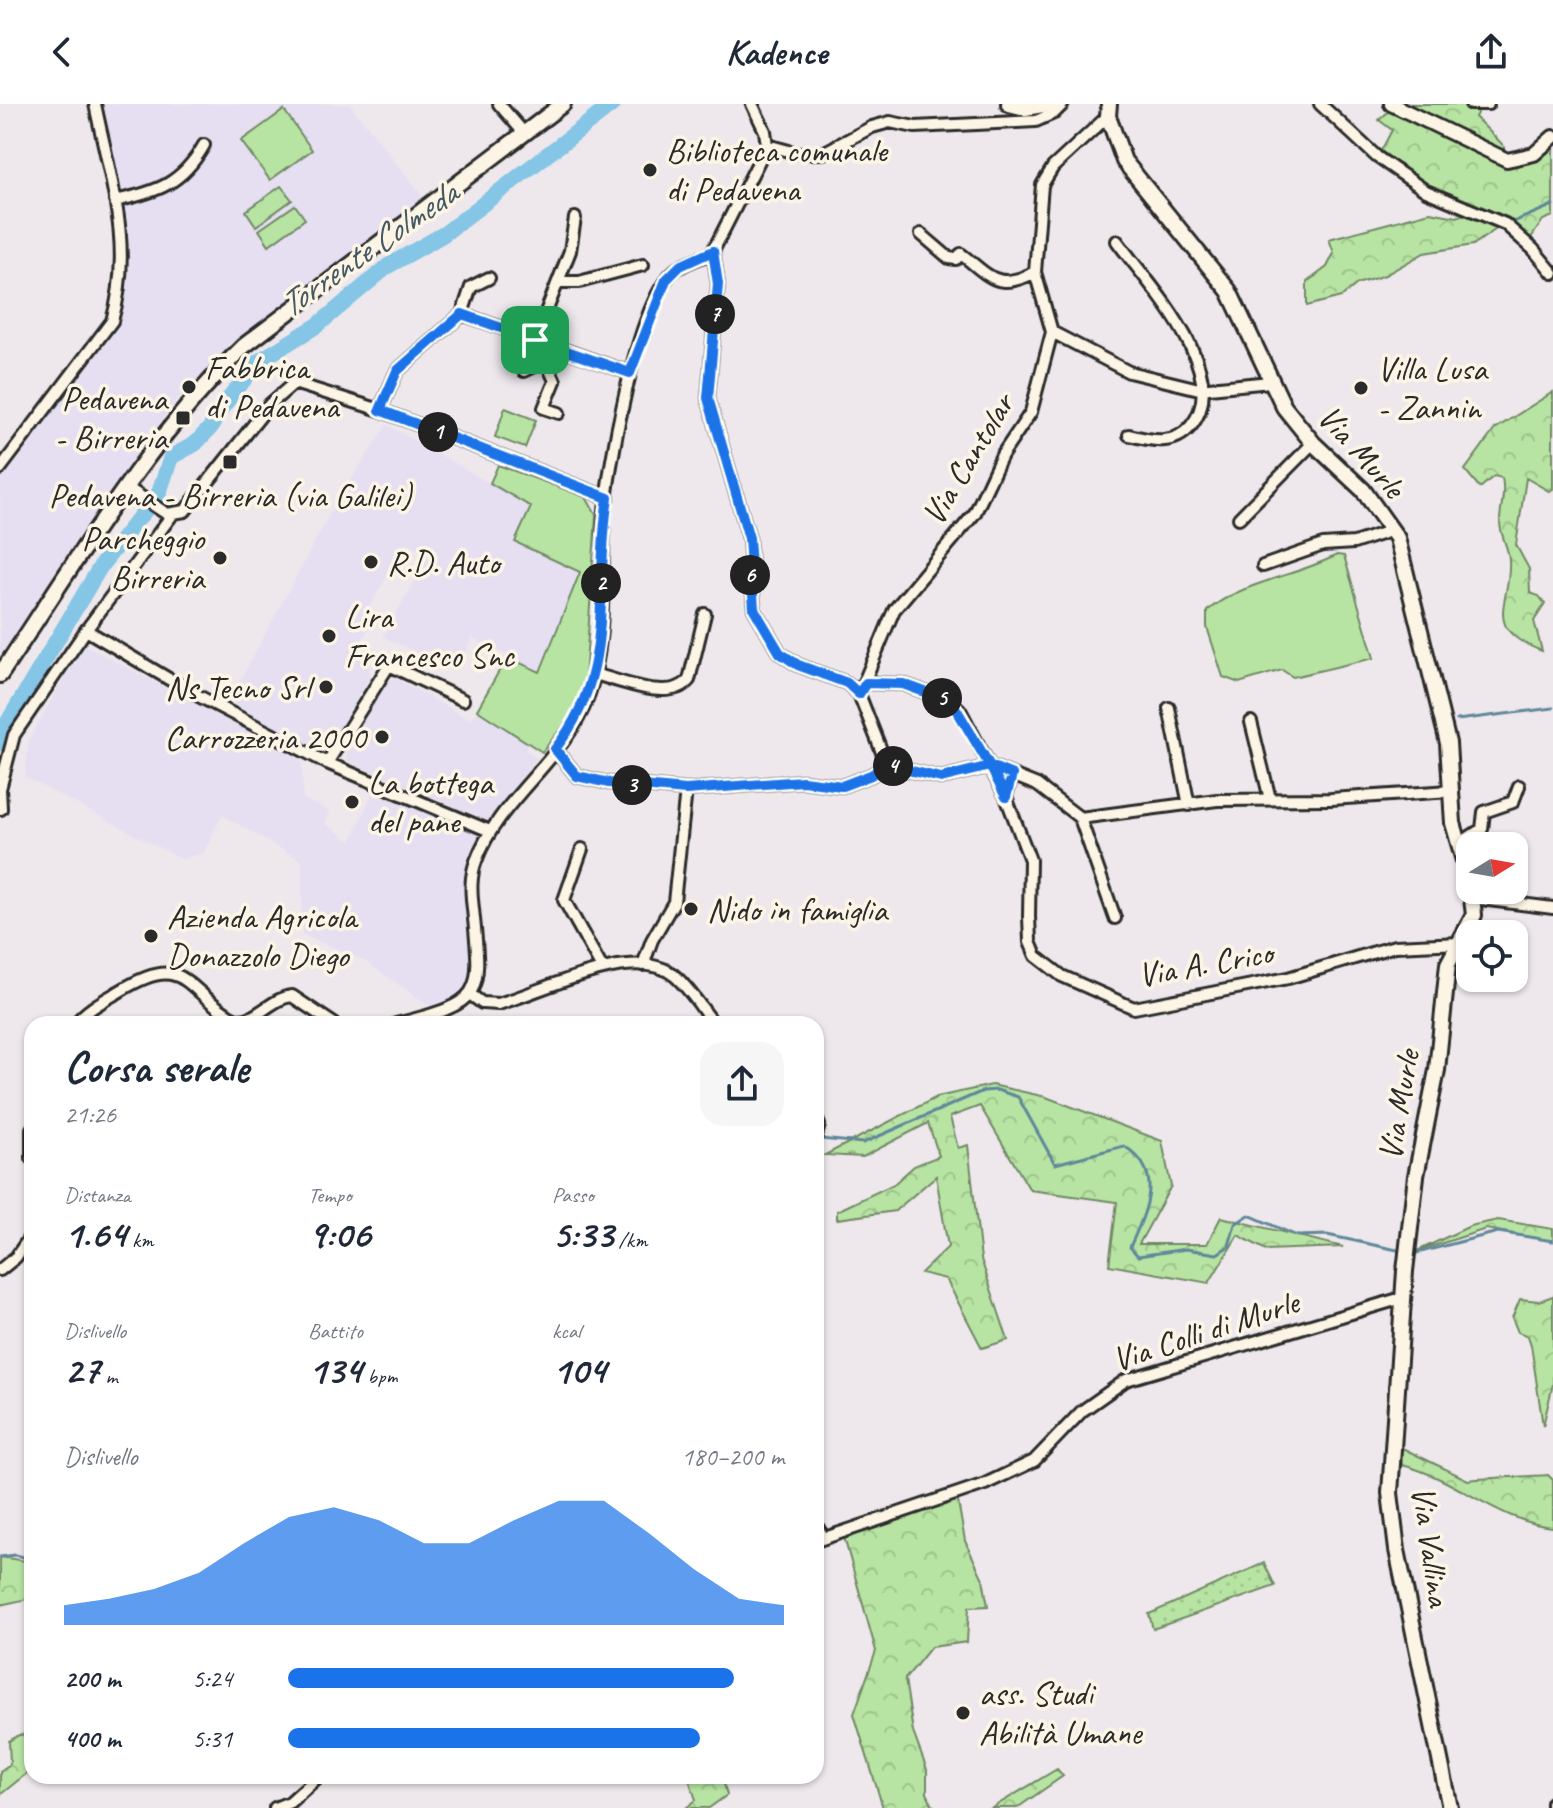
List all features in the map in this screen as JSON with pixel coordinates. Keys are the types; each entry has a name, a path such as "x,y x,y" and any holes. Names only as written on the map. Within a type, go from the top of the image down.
{"main road":[{"path":"0,675 132,491 180,416 244,346 563,104"},
{"path":"1009,104 1025,108 1049,104"},
{"name":"Via Murle","path":"1108,110 1124,161 1236,302 1284,407 1313,443 1363,490 1393,530 1403,556 1448,743 1456,834"},
{"name":"Via Murle","path":"1403,1288 1416,1176 1437,1070 1448,964 1456,950"},
{"name":"Via Vallina","path":"1403,1288 1390,1493 1392,1518 1450,1808"}],"street":[{"path":"0,469 112,321 119,295 123,238 95,104"},
{"path":"499,104 524,133"},
{"path":"752,104 765,131 767,145 713,251 718,284 708,398 749,538 754,609 780,653 798,665 847,683 859,694 887,765"},
{"path":"767,145 796,153 823,153 872,127 890,122 915,127 1036,121 1054,113 1063,104"},
{"path":"1320,104 1377,157 1426,191 1505,224 1533,249 1553,273"},
{"path":"1391,104 1507,160 1534,154 1553,137"},
{"path":"1471,104 1488,104"},
{"path":"1108,110 1053,167 1042,185 1035,266 1052,332 1129,372 1204,388 1270,382"},
{"path":"115,201 150,193 183,175 204,145"},
{"path":"535,340 570,251 575,218"},
{"path":"921,234 949,258 956,259 961,254 999,281 1012,282 1035,266"},
{"path":"1117,241 1190,341 1204,388 1200,415 1183,436 1157,442 1129,435"},
{"path":"423,1016 456,1006 471,995 478,968 471,877 490,831 579,717 594,674 608,498 630,373 666,280 680,266 713,251"},
{"path":"558,282 579,282 643,265"},
{"path":"380,410 397,371 462,314 471,287 489,278"},
{"path":"462,314 630,373"},
{"name":"Via Cantolar","path":"859,694 866,683 876,646 894,610 965,527 984,496 1002,455 1028,419 1052,332"},
{"path":"524,371 566,351"},
{"path":"546,361 555,381 544,408 559,413"},
{"path":"1,809 0,789 14,735 168,514 192,505 270,404 290,384 312,387 380,410 608,498"},
{"path":"1239,518 1313,443"},
{"path":"132,491 168,514"},
{"path":"1263,566 1323,545 1354,543 1393,530"},
{"path":"594,674 665,690 683,687 689,680 705,614"},
{"path":"86,630 189,691 327,763 490,831"},
{"path":"327,763 389,665 463,700"},
{"name":"Via A. Crico","path":"866,683 903,684 952,702 1006,797 1030,860 1030,942 1036,956 1049,969 1134,1008 1288,978 1395,946 1456,943"},
{"path":"1169,708 1189,805"},
{"path":"1251,722 1270,799"},
{"path":"555,749 577,776 609,783 686,790 803,781 842,786 887,765 941,778 990,766 1045,789 1080,818 1115,918"},
{"path":"1006,797 1012,775"},
{"path":"1477,832 1482,829 1484,812 1513,802 1519,786"},
{"path":"643,965 648,948 674,902 686,790"},
{"path":"1080,818 1217,800 1451,791"},
{"path":"582,849 564,900 602,968"},
{"path":"1528,904 1553,908"},
{"path":"471,995 482,1003 498,1004 602,968 643,965 674,975 707,1016"},
{"path":"82,1016 143,977 167,972 183,978 232,1016"},
{"path":"253,1016 278,999 292,996 322,1016"},
{"path":"0,1270 24,1246"},
{"name":"Via Colli di Murle","path":"824,1539 985,1484 1034,1461 1051,1448 1082,1411 1126,1380 1385,1300 1402,1298 1403,1288"},
{"path":"275,1808 290,1802 310,1784"}],"shaded area":[{"path":"101,104 350,104 424,198 420,200 422,204 243,339 175,402 116,484 113,491 116,494 0,667 0,478 118,323 128,283 128,224"},
{"path":"387,425 532,507 516,542 580,572 539,672 472,638 457,671 383,637 428,555 406,542 369,608 377,612 363,639 369,644 370,677 329,745 313,750 229,701 336,502"},
{"path":"83,644 302,760 303,799 330,811 325,824 351,841 374,789 480,832 483,837 471,868 471,983 460,999 434,1009 363,960 302,934 302,861 222,815 204,853 181,859 25,777 29,739"},
{"path":"395,678 471,720 477,710 528,742 525,750 537,758 488,821 347,761 346,749 383,683"}],"green space":[{"path":"1397,104 1482,104 1475,117 1503,145 1509,161 1536,159 1553,145 1553,216 1543,220 1529,241 1428,186 1381,151 1392,130 1379,120"},
{"path":"284,110 312,150 270,180 241,141"},
{"path":"281,186 292,200 256,226 246,211"},
{"path":"295,205 305,219 269,245 259,230"},
{"path":"1430,212 1457,217 1468,212 1502,225 1473,245 1424,253 1385,275 1357,284 1341,297 1307,306 1307,282 1327,267 1334,253 1329,239"},
{"path":"1553,392 1553,489 1549,491 1526,478 1516,545 1529,569 1530,593 1539,596 1545,604 1534,621 1542,651 1523,642 1505,624 1503,613 1509,559 1500,527 1502,478 1494,476 1480,488 1465,470 1495,429"},
{"path":"505,408 536,420 525,448 495,437"},
{"path":"498,465 586,497 596,515 585,681 571,716 542,752 477,710 507,657 540,672 580,572 515,542 531,507 490,483"},
{"path":"1337,555 1344,556 1374,658 1293,677 1282,670 1239,683 1223,677 1207,627 1207,611 1253,586"},
{"path":"992,1085 1046,1097 1162,1141 1171,1186 1139,1244 1207,1244 1221,1217 1343,1247 1266,1250 1238,1235 1209,1283 1109,1265 1117,1202 1030,1190 980,1106 950,1117 958,1148 968,1145 981,1259 1008,1340 982,1348 946,1279 921,1273 948,1247 936,1176 895,1211 837,1219 837,1211 894,1184 914,1166 939,1156 928,1123 863,1157 825,1155 937,1097"},
{"path":"1498,1220 1553,1229 1553,1241 1486,1229 1415,1252 1470,1226"},
{"path":"1553,1296 1553,1384 1543,1426 1531,1345 1528,1336 1518,1332 1512,1318 1520,1299 1539,1301"},
{"path":"1400,1447 1468,1480 1548,1475 1553,1480 1553,1527 1514,1517 1441,1479 1402,1465"},
{"path":"957,1496 965,1541 983,1579 988,1606 969,1607 967,1642 931,1647 905,1679 913,1732 927,1770 927,1793 934,1808 883,1808 854,1714 876,1651 844,1537"},
{"path":"0,1557 24,1561 24,1600 0,1605"},
{"path":"1264,1563 1275,1586 1153,1629 1149,1614"},
{"path":"24,1735 24,1776 0,1795 0,1771 10,1764 9,1741"},
{"path":"1057,1769 1063,1776 1017,1808 992,1808"},
{"path":"691,1784 724,1784 727,1795 709,1808 686,1808 696,1800"}],"waterway":[{"name":"Torrente Colmeda","path":"0,743 6,725 102,564 159,493 171,457 195,444 211,427 220,410 259,361 318,325 388,266 444,234 613,104"},
{"path":"1511,223 1553,205"},
{"path":"1457,720 1553,708"},
{"path":"824,1139 863,1143 983,1091 997,1090 1018,1097 1055,1164 1124,1146 1137,1156 1149,1180 1146,1206 1130,1247 1138,1256 1186,1249 1217,1254 1229,1246 1235,1224 1249,1215 1297,1236 1327,1235 1402,1251"},
{"path":"1413,1254 1498,1232 1553,1241"},
{"path":"0,1557 24,1557"}],"place":[{"name":"Biblioteca comunale di Pedavena","path":"650,170"},
{"name":"Fabbrica di Pedavena","path":"189,387"},
{"name":"Villa Lusa - Zannin","path":"1361,388"},
{"name":"Pedavena - Birreria","path":"183,418"},
{"name":"Pedavena - Birreria (via Galilei)","path":"230,462"},
{"name":"Parcheggio Birreria","path":"220,558"},
{"name":"R.D. Auto","path":"371,562"},
{"name":"Lira Francesco Snc","path":"329,636"},
{"name":"Ns Tecno Srl","path":"326,687"},
{"name":"Carrozzeria 2000","path":"382,737"},
{"name":"La bottega del pane","path":"352,802"},
{"name":"Nido in famiglia","path":"691,909"},
{"name":"Azienda Agricola Donazzolo Diego","path":"151,936"},
{"name":"ass. Studi Abilità Umane","path":"963,1713"}],"route":[{"path":"535,340 462,314 397,371 380,410 608,498 604,517 598,649 594,674 579,717 555,749 577,776 609,783 686,790 803,781 842,786 850,785 887,765 941,778 990,766 1006,797 1012,775 990,766 960,710 952,702 896,682 866,683 859,694 847,683 798,665 780,653 764,632 751,601 749,538 708,398 718,284 713,251 680,266 666,280 655,300 630,373 535,340"}]}
